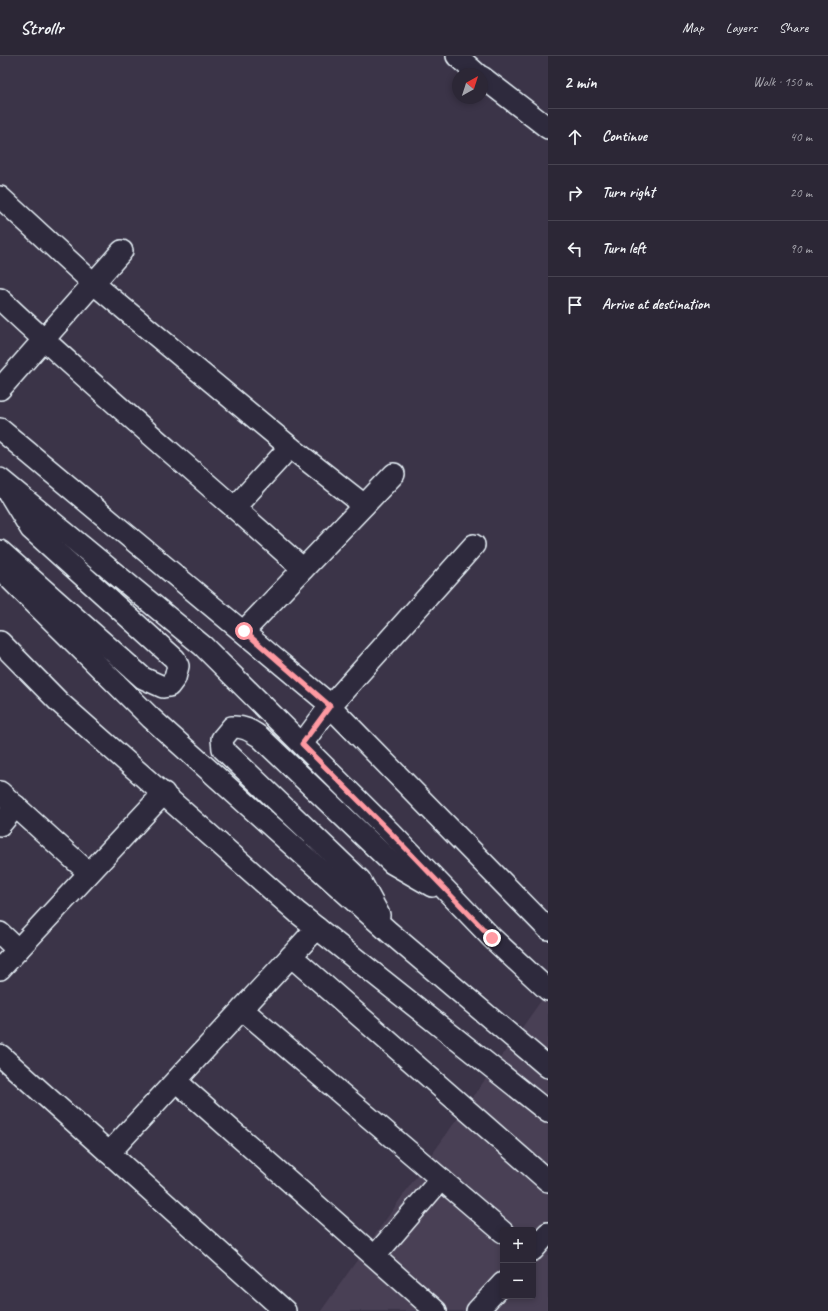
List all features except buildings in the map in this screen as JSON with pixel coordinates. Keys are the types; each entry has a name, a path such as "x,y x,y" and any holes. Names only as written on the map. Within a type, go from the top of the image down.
{"street":[{"path":"457,56 470,68"},
{"path":"488,83 548,128"},
{"path":"0,197 93,283 290,447 364,505"},
{"path":"0,389 122,251"},
{"path":"0,299 43,340 235,507 303,569"},
{"path":"0,429 244,631 330,706 548,929"},
{"path":"235,507 290,447"},
{"path":"244,631 394,474"},
{"path":"0,479 31,528 175,659 178,666 175,678 169,686 163,687 143,678 0,550"},
{"path":"0,479 203,646 302,744 492,938 548,990"},
{"path":"302,744 330,706 474,545"},
{"path":"0,569 151,718 389,932 548,1067"},
{"path":"0,642 59,702 317,928 548,1112"},
{"path":"389,932 360,880 223,749 222,739 225,733 232,727 240,726 260,737 392,863 454,898"},
{"path":"0,792 90,873"},
{"path":"0,969 164,793"},
{"path":"0,825 16,806"},
{"path":"109,1153 317,928"},
{"path":"0,933 18,950"},
{"path":"291,956 548,1181"},
{"path":"242,1009 500,1229"},
{"path":"0,1055 285,1311"},
{"path":"176,1081 436,1311"},
{"path":"375,1256 442,1179"},
{"path":"536,1247 548,1233"},
{"path":"477,1311 500,1286"}],"shaded area":[{"path":"548,991 548,1311 321,1311"}],"route":[{"path":"244,631 330,706 302,744 390,832 492,938"}]}
